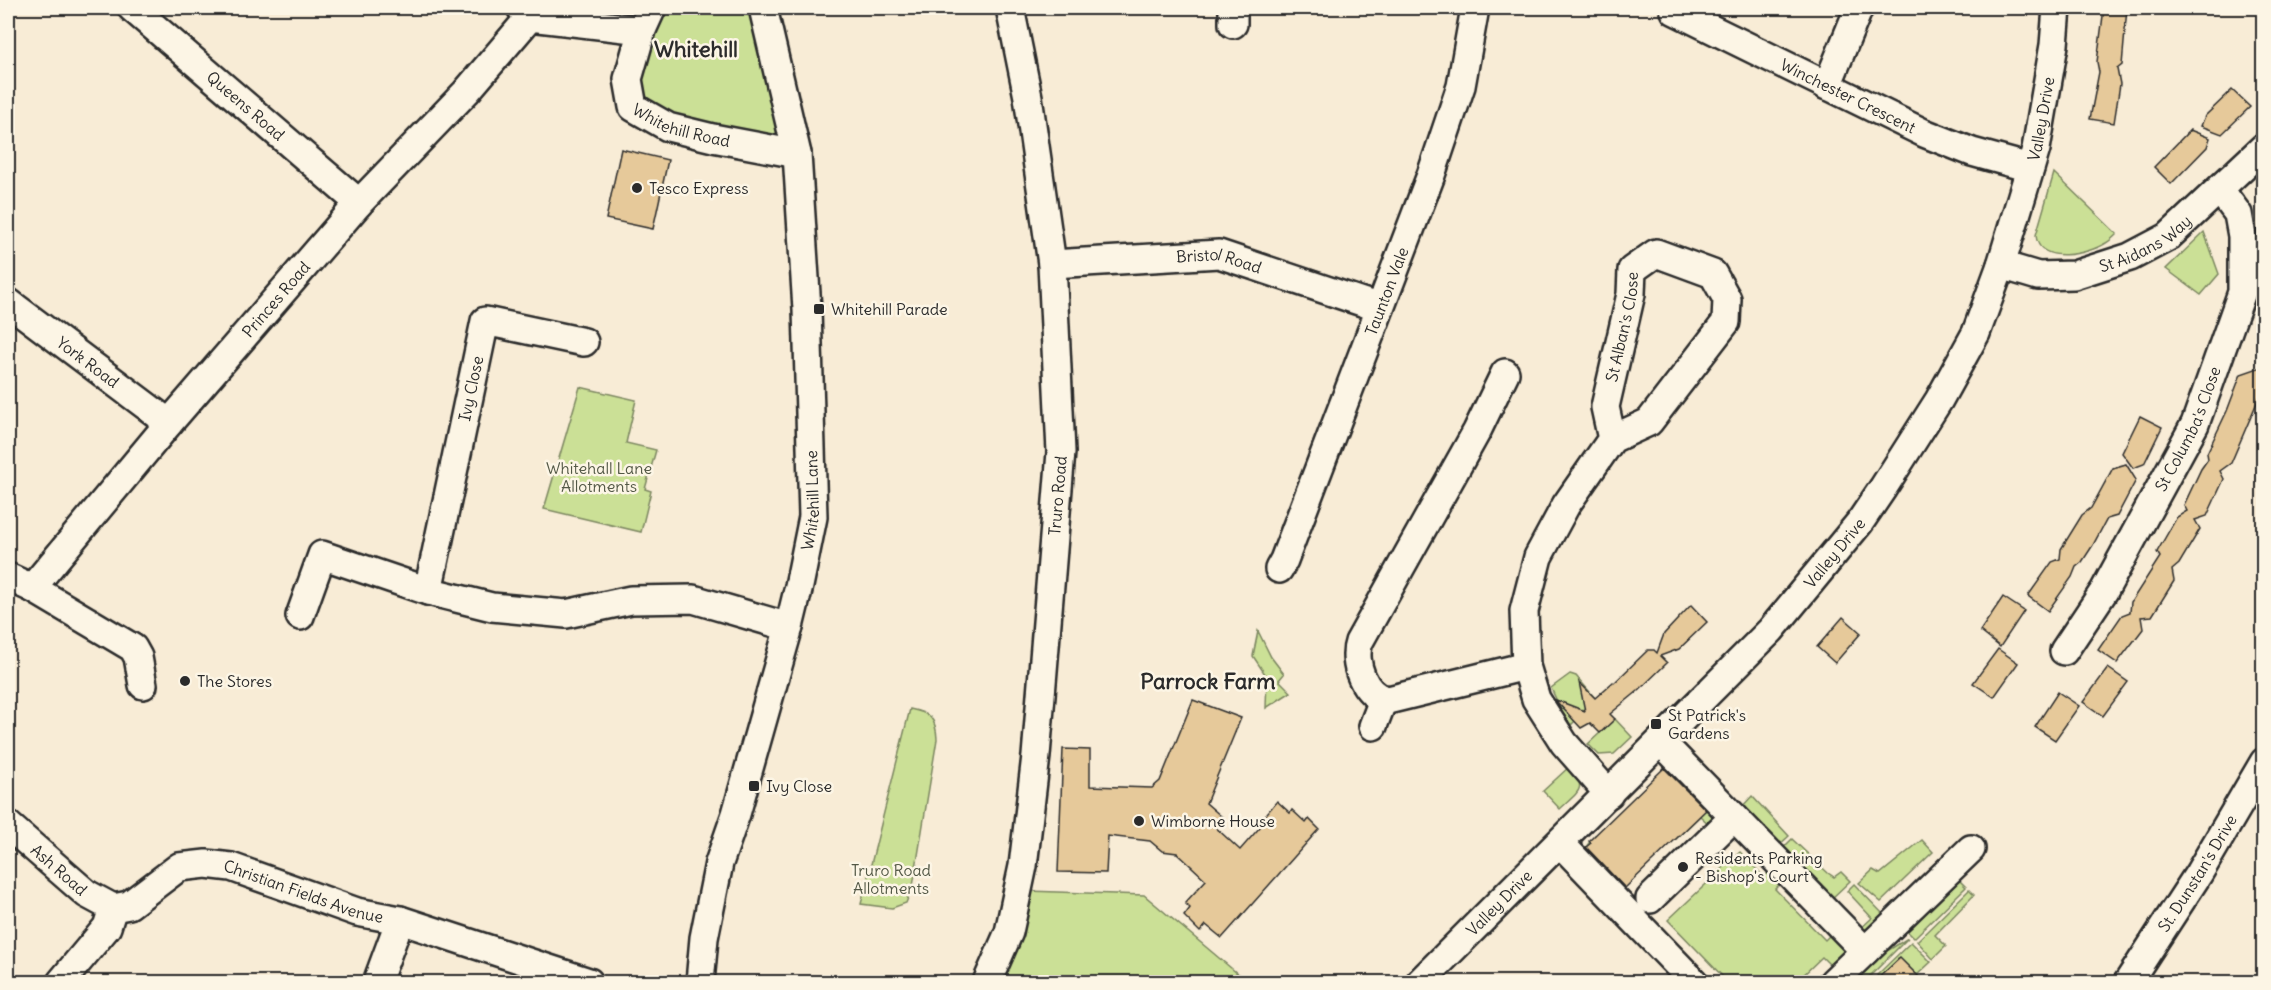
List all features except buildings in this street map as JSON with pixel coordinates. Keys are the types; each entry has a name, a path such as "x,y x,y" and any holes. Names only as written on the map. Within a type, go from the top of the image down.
{"street":[{"name":"Queens Road","path":"132,8 359,203"},
{"name":"Whitehill Lane","path":"700,982 704,938 719,863 736,814 789,627 813,517 807,309 797,154 764,8"},
{"name":"Truro Road","path":"987,982 1006,943 1016,908 1036,756 1061,452 1052,264 1028,97 1010,8"},
{"name":"Taunton Vale","path":"1279,569 1431,175 1461,86 1475,8"},
{"name":"Winchester Crescent","path":"1674,8 1675,11 1934,137 1972,152 2030,168"},
{"path":"1827,86 1859,8"},
{"name":"Valley Drive","path":"1420,982 1771,630 1860,522 1939,400 1976,333 2001,265 2036,149 2054,45 2057,8"},
{"name":"Princes Road","path":"32,588 169,423 359,203 466,92 526,12"},
{"path":"526,12 647,19"},
{"name":"Whitehill Road","path":"647,19 628,79 633,107 668,127 797,154"},
{"name":"St Aidans Way","path":"2001,265 2038,276 2074,275 2130,257 2168,237 2264,147"},
{"name":"St Columba's Close","path":"2064,651 2104,591 2190,434 2236,312 2242,292 2242,236 2238,214 2220,190"},
{"name":"Bristol Road","path":"1052,264 1219,254 1380,308"},
{"name":"St Alban's Close","path":"1656,254 1713,274 1727,298 1726,322 1649,422 1612,439 1605,407 1631,294 1632,270 1656,254"},
{"name":"York Road","path":"8,302 169,423"},
{"name":"Ivy Close","path":"428,591 485,321 584,342"},
{"path":"1373,726 1375,694 1360,669 1358,644 1477,431 1505,373"},
{"path":"1609,794 1563,743 1536,699 1526,666 1524,611 1538,557 1566,506 1612,439"},
{"path":"300,616 322,555 428,591 492,607 566,614 631,600 693,599 789,627"},
{"path":"8,577 32,588 133,648 138,657 143,685"},
{"path":"1375,694 1392,700 1526,666"},
{"path":"1661,742 1865,951"},
{"name":"St. Dunstan's Drive","path":"2128,982 2194,882 2264,762"},
{"path":"1650,899 1734,817"},
{"name":"Ash Road","path":"8,825 87,894 113,908"},
{"path":"1560,843 1694,982"},
{"path":"1833,982 1971,849"},
{"name":"Christian Fields Avenue","path":"113,908 129,905 179,867 206,864 231,867 357,912 400,920 589,982"},
{"path":"61,982 106,927 113,908"},
{"path":"377,982 400,920"}],"green space":[{"path":"663,8 752,8 780,139 699,120 679,120 651,103 643,91 641,77"},
{"path":"2054,173 2117,234 2109,241 2088,251 2065,255 2045,251 2039,245 2036,235"},
{"path":"2204,232 2219,274 2201,295 2166,269"},
{"name":"Whitehall Lane Allotments","path":"580,387 636,400 626,443 656,450 645,489 651,491 641,532 544,509"},
{"path":"1258,631 1271,657 1284,674 1279,680 1291,692 1266,708 1267,677 1253,656"},
{"path":"1570,674 1576,676 1595,698 1573,719 1575,721 1571,725 1551,688"},
{"name":"Truro Road Allotments","path":"910,709 923,712 931,718 937,739 913,886 906,903 892,908 861,904"},
{"path":"1615,719 1632,737 1614,754 1599,755 1588,744"},
{"path":"1570,766 1580,785 1576,794 1560,809 1543,791"},
{"path":"1752,796 1789,836 1778,846 1741,808"},
{"path":"1708,799 1720,810 1711,826 1700,816 1675,840 1672,837 1620,887 1588,853 1586,847 1595,835 1602,842 1592,854 1616,878 1622,880"},
{"path":"1792,839 1828,873 1834,877 1841,872 1850,881 1830,900 1782,849"},
{"path":"1922,840 1933,852 1881,902 1859,883 1873,870 1880,874"},
{"path":"1740,852 1764,877 1774,867 1785,879 1775,889 1825,940 1835,930 1844,945 1842,957 1833,968 1822,957 1796,982 1728,982 1668,920"},
{"path":"1951,872 1966,887 1914,938 1905,929"},
{"path":"1854,884 1884,915 1868,935 1860,929 1872,918 1847,891"},
{"path":"1969,890 1974,895 1935,935 1946,946 1933,959 1917,941"},
{"path":"1028,891 1144,895 1244,979 1241,982 1002,982 1019,941"},
{"path":"1908,938 1864,982 1840,982 1882,948 1889,950"},
{"path":"1911,942 1931,962 1917,975 1899,958 1879,978 1877,975"}],"place":[{"name":"Tesco Express","path":"637,188"},
{"name":"Whitehill Parade","path":"819,309"},
{"name":"The Stores","path":"185,681"},
{"name":"St Patrick's Gardens","path":"1656,724"},
{"name":"Ivy Close","path":"754,786"},
{"name":"Wimborne House","path":"1139,821"},
{"name":"Residents Parking - Bishop's Court","path":"1683,867"}],"district":[{"name":"Whitehill","path":"696,49"},
{"name":"Parrock Farm","path":"1208,681"}]}
